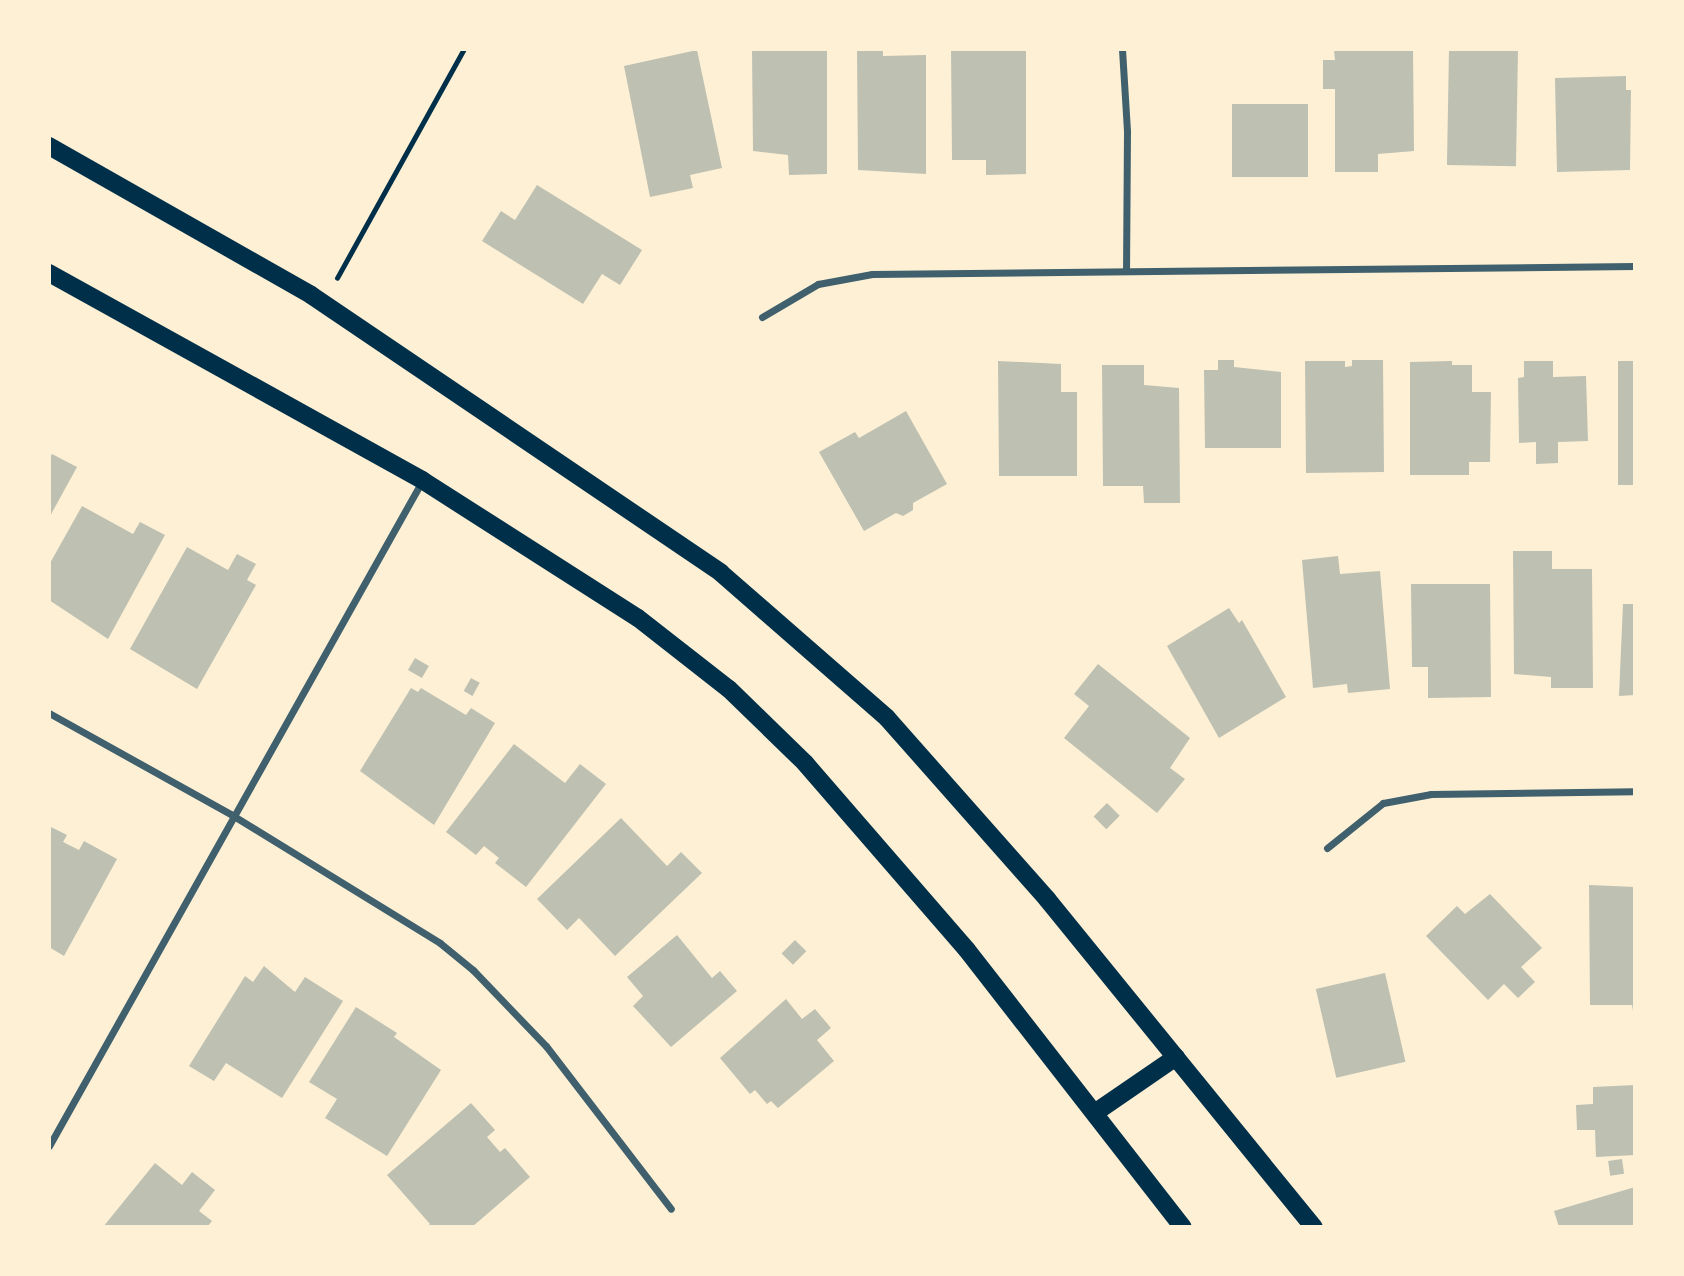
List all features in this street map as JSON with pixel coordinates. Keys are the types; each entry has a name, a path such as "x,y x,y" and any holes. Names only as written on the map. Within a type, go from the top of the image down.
{"main road":[{"path":"49,146 311,295 721,573 887,718 1047,899 1314,1227"},
{"path":"49,273 422,480 638,618 729,689 823,784 967,950 1096,1112 1183,1227"},
{"path":"1096,1112 1176,1057"}],"street":[{"path":"1122,49 1128,131 1126,271"},
{"path":"762,317 818,284 872,274 1635,266"},
{"path":"49,1146 422,480"},
{"path":"49,713 232,815 374,901 474,970 545,1046 671,1209"},
{"path":"1327,848 1383,803 1431,794 1635,791"}],"path":[{"path":"336,279 464,49"}],"building":[{"path":"752,49 827,51 827,174 789,175 788,155 753,151"},
{"path":"857,49 883,49 883,56 926,55 926,174 858,170"},
{"path":"951,49 1026,49 1026,174 986,175 986,160 952,160"},
{"path":"1413,49 1414,151 1378,154 1378,172 1335,172 1335,89 1323,89 1323,60 1335,60 1334,50"},
{"path":"1449,49 1518,50 1516,166 1447,165"},
{"path":"697,50 722,168 690,175 693,188 650,197 624,66"},
{"path":"1626,76 1626,90 1631,90 1630,170 1557,172 1555,78"},
{"path":"1232,104 1308,104 1308,177 1232,177"},
{"path":"537,185 642,250 620,285 602,274 583,304 482,241 501,211 515,220"},
{"path":"1218,360 1234,360 1234,367 1281,372 1281,448 1205,448 1204,370 1218,370"},
{"path":"1352,360 1383,360 1384,472 1306,473 1305,361 1345,361 1345,367 1352,366"},
{"path":"998,361 1061,364 1061,392 1077,392 1077,476 999,476"},
{"path":"1452,361 1452,365 1472,365 1472,392 1491,392 1490,462 1469,462 1469,475 1410,475 1410,362"},
{"path":"1524,361 1553,361 1553,377 1586,376 1588,441 1558,442 1558,463 1536,464 1536,442 1519,443 1518,378 1524,377"},
{"path":"1618,361 1635,361 1635,485 1618,485"},
{"path":"1102,365 1144,365 1144,385 1179,388 1180,503 1144,503 1143,486 1103,486"},
{"path":"906,411 947,484 913,503 913,510 903,516 896,513 864,531 819,452 855,432 859,438"},
{"path":"52,454 77,467 49,518 49,459"},
{"path":"82,506 133,534 140,522 165,535 108,639 49,600 49,565"},
{"path":"187,547 228,570 237,554 256,564 247,580 256,585 197,689 130,649"},
{"path":"1513,551 1552,551 1552,569 1592,569 1593,688 1551,688 1551,677 1514,674"},
{"path":"1338,556 1340,574 1380,571 1390,689 1348,693 1347,684 1313,688 1302,560"},
{"path":"1411,584 1490,584 1491,697 1428,698 1428,667 1412,667"},
{"path":"1623,604 1635,604 1635,695 1619,696"},
{"path":"1229,608 1239,623 1242,620 1286,697 1219,738 1167,646"},
{"path":"415,658 429,666 422,678 408,670"},
{"path":"1098,664 1190,738 1170,768 1185,779 1157,813 1064,738 1089,706 1074,694"},
{"path":"471,678 480,683 472,696 464,691"},
{"path":"411,688 418,692 421,688 466,715 471,708 495,723 434,825 360,771"},
{"path":"514,744 565,783 580,764 606,784 526,887 495,863 499,858 484,846 476,855 446,832"},
{"path":"1107,803 1120,816 1106,829 1094,816"},
{"path":"621,818 667,866 681,852 702,873 615,956 579,918 567,930 537,899"},
{"path":"49,826 67,835 63,842 79,850 84,841 117,859 64,956 49,947"},
{"path":"1589,885 1635,887 1635,1023 1632,1005 1590,1005"},
{"path":"1490,894 1542,948 1521,967 1535,982 1518,998 1504,984 1488,1000 1426,936 1457,906 1465,914"},
{"path":"677,935 712,978 720,971 737,991 671,1047 633,1006 643,996 627,977"},
{"path":"795,940 806,951 793,965 782,953"},
{"path":"264,966 295,992 305,977 343,1001 282,1098 226,1063 214,1081 189,1066 245,976 253,982"},
{"path":"1385,973 1405,1062 1336,1078 1316,989"},
{"path":"786,999 802,1019 815,1009 831,1028 817,1040 834,1061 778,1108 771,1101 767,1104 755,1090 750,1094 720,1058"},
{"path":"356,1007 397,1033 394,1037 441,1070 387,1156 325,1118 337,1099 309,1082"},
{"path":"1635,1085 1635,1155 1596,1157 1595,1130 1577,1130 1576,1105 1593,1104 1593,1087"},
{"path":"471,1103 495,1130 487,1137 500,1152 505,1148 530,1177 472,1227 426,1227 430,1224 387,1175"},
{"path":"1622,1159 1624,1174 1610,1176 1608,1161"},
{"path":"155,1163 182,1185 192,1172 215,1190 199,1211 212,1221 207,1227 103,1227"},
{"path":"1635,1187 1635,1227 1559,1227 1554,1211"}]}
